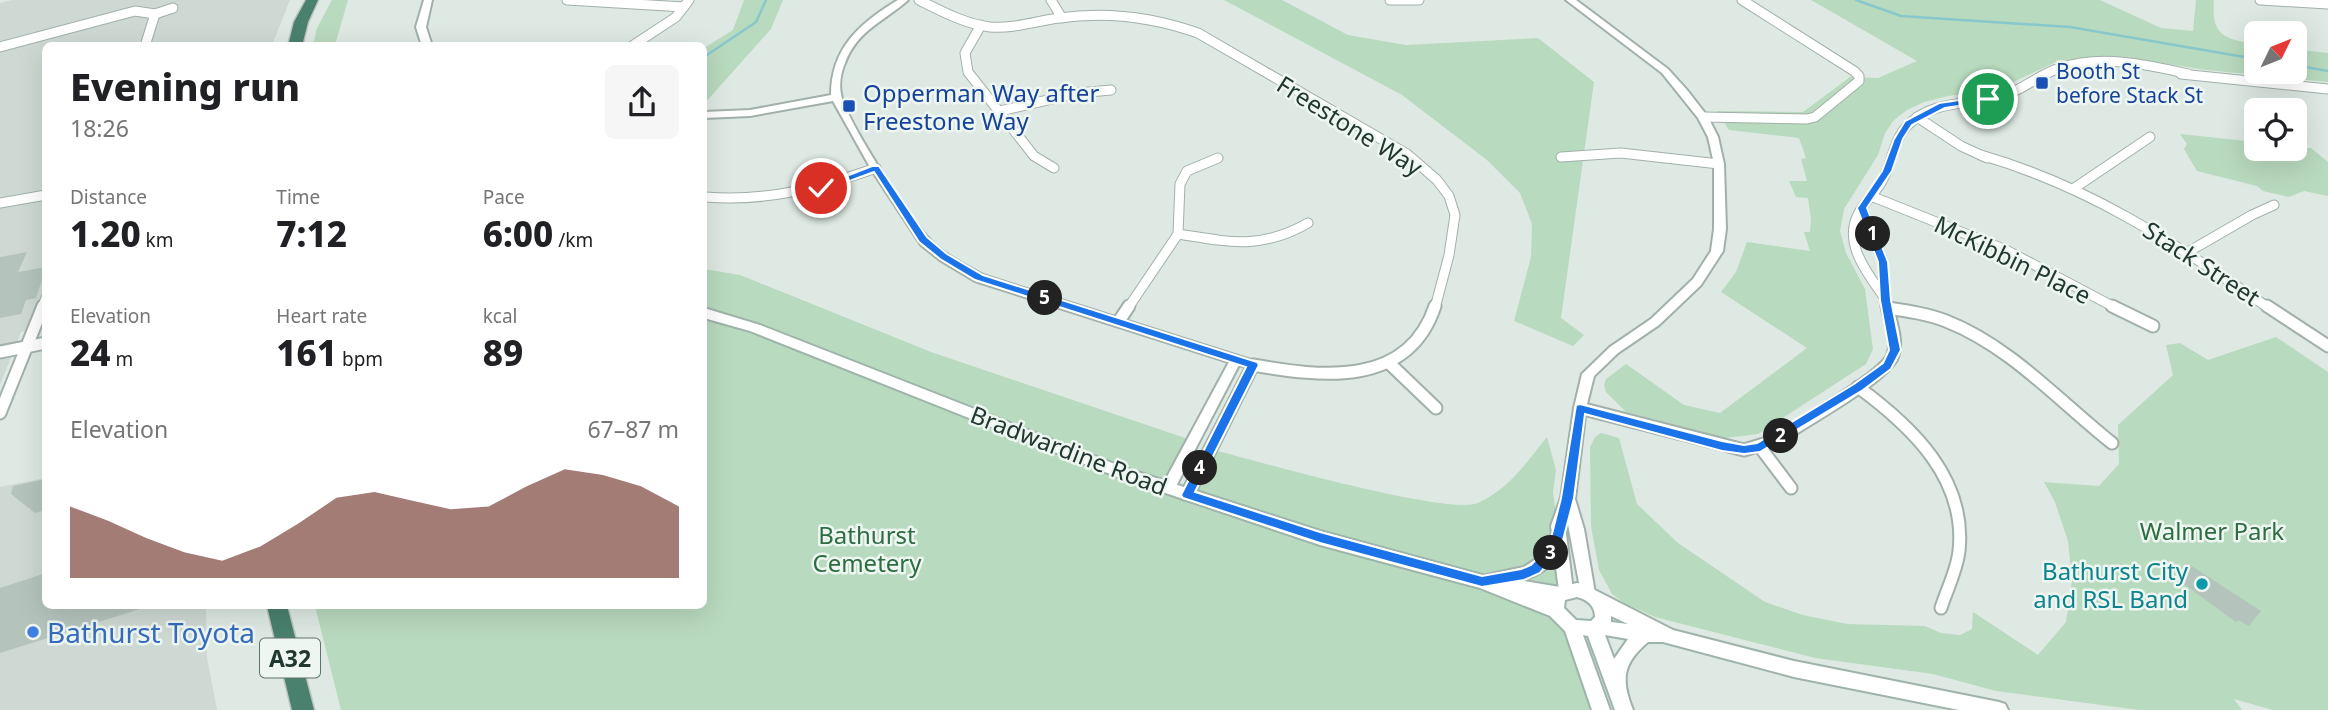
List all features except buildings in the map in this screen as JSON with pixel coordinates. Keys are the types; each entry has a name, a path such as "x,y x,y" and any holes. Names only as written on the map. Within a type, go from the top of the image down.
{"highway":[{"path":"296,42 301,22 312,0"},
{"name":"A32","path":"277,609 303,710"}],"main road":[{"name":"Bradwardine Road","path":"707,314 755,328 1120,472 1187,495 1320,538 1482,582 1561,599"},
{"path":"1601,710 1561,599 1577,590 1670,637"},
{"path":"1594,597 1604,615 1596,628 1624,710"},
{"path":"1572,628 1596,628 1670,637 1794,669 1999,710"},
{"path":"1616,693 1620,662 1625,651 1644,635"}],"street":[{"path":"426,42 421,27 428,0"},
{"path":"567,0 687,3"},
{"path":"707,115 750,113 836,97 838,70 846,49 861,29 904,0"},
{"name":"Freestone Way","path":"836,97 876,168 923,240 943,257 979,278 1253,365 1328,374 1388,362 1405,350 1428,326 1445,265 1455,215 1444,190 1427,169 1407,153 1198,33 1158,19 1124,15 1062,18 1013,26 981,25 919,0"},
{"path":"1051,0 1062,18"},
{"path":"1390,0 1419,0"},
{"path":"1482,582 1516,577 1535,569 1555,548 1558,526 1567,498 1580,408 1588,374 1599,362 1656,322 1684,297 1717,251 1720,229 1719,164 1713,137 1703,117 1665,71 1570,0"},
{"path":"1703,117 1807,119 1815,117 1859,82 1859,76 1854,71 1742,0"},
{"path":"2260,0 2328,4"},
{"path":"639,42 663,27 687,3"},
{"path":"0,47 135,11 155,14 173,8"},
{"path":"146,42 155,14"},
{"path":"981,25 964,50 962,59 968,72 1034,156 1055,168"},
{"path":"2112,443 2017,365 1970,333 1929,316 1887,304 1856,252 1854,225 1887,171 1903,130 1917,117 1943,105 2002,96 2069,65 2109,63 2325,89 2328,97"},
{"path":"1000,111 1078,93 1111,90"},
{"name":"Stack Street","path":"1917,117 1961,146 2046,182 2073,189 2129,217 2328,345"},
{"path":"2073,189 2150,137"},
{"path":"1561,157 1600,152 1659,155 1719,164"},
{"path":"1119,321 1178,234 1180,184 1187,171 1218,158"},
{"path":"707,197 733,201 782,197 821,188 876,168"},
{"path":"0,203 42,196"},
{"name":"McKibbin Place","path":"1871,196 1995,245 2049,271 2117,310 2153,326"},
{"path":"2188,253 2253,212 2274,205"},
{"path":"1580,408 1744,450 1760,447 1858,387 1887,366 1893,357 1895,341 1887,304 1883,262 1862,208"},
{"path":"1178,234 1240,244 1270,243 1308,223"},
{"path":"0,413 42,308"},
{"path":"0,352 42,344"},
{"path":"1168,488 1236,360"},
{"path":"1388,362 1436,408"},
{"path":"1187,495 1253,365"},
{"path":"1858,387 1889,409 1916,435 1938,466 1953,495 1959,524 1959,551 1941,608"},
{"path":"1760,447 1791,488"},
{"path":"1567,498 1594,597"},
{"path":"1558,526 1561,599"}],"shaded area":[{"path":"12,0 290,0 273,42 42,42 42,328 21,332 0,385 0,3"},
{"path":"42,479 42,609 206,609 207,658 217,710 0,710 0,487"}],"green space":[{"path":"332,0 348,0 336,42 314,42 317,28"},
{"path":"744,0 783,0 771,29 707,101 707,46 733,30"},
{"path":"1224,0 1282,0 1348,35 1406,45 1538,38 1594,82 1561,318 1584,335 1573,346 1514,321 1531,257 1532,224 1520,193 1487,160 1402,95"},
{"path":"1811,0 2100,0 2161,28 2193,31 2196,0 2214,0 2215,21 2222,34 2244,42 2244,74 2129,58 2095,57 2058,61 1998,89 1948,96 1907,110 1894,120 1885,133 1878,155 1844,209 1840,231 1846,253 1865,289 1873,349 1866,364 1758,434 1725,438 1626,412 1606,392 1604,385 1606,379 1626,364 1684,405 1720,413 1807,348 1721,292 1736,272 1747,242 1810,251 1804,232 1810,232 1808,198 1796,197 1789,181 1807,181 1801,159 1806,158 1799,138 1729,130 1717,111 1803,112 1850,77 1878,78 1917,61"},
{"path":"2307,51 2328,53 2328,82 2307,80"},
{"path":"2180,134 2244,141 2244,161 2307,161 2307,148 2311,148 2328,162 2328,196 2304,191 2289,197 2197,171 2184,149 2187,144"},
{"name":"Bathurst Cemetery","path":"707,270 740,275 931,352 1194,441 1168,488 1187,494 1210,449 1391,495 1460,505 1478,503 1508,483 1547,437 1556,470 1553,492 1566,591 1556,611 1595,694 1589,710 341,710 316,609 707,609"},
{"name":"Walmer Park","path":"2276,337 2328,372 2328,710 2273,710 2234,699 2242,710 2139,710 1996,691 1933,674 1815,658 1655,617 1624,603 1612,594 1599,570 1591,526 1590,447 1595,437 1601,433 1619,438 1637,504 1678,543 1765,602 1803,615 1847,624 1925,626 1941,633 1960,635 1972,629 1973,612 2038,655 2066,622 2072,581 2068,541 2055,502 2044,482 2099,486 2119,464 2118,425 2173,375 2166,345 2180,343 2208,360"}],"waterway":[{"path":"707,55 756,22 766,0"},
{"path":"1856,0 1901,16 2070,27 2244,57"},
{"path":"2307,67 2328,71"}],"place":[{"name":"Booth St before Stack St","path":"2042,83"},
{"name":"Opperman Way after Freestone Way","path":"849,106"},
{"name":"Bathurst City and RSL Band","path":"2202,584"},
{"name":"Bathurst Toyota","path":"33,632"}],"route":[{"path":"821,188 876,168 923,240 943,257 979,278 1253,365 1187,495 1320,538 1482,582 1524,575 1535,569 1555,548 1558,526 1567,498 1580,408 1744,450 1774,441 1887,366 1893,357 1895,341 1885,300 1883,262 1862,208 1887,171 1903,130 1909,123 1933,108 1988,99"}]}
